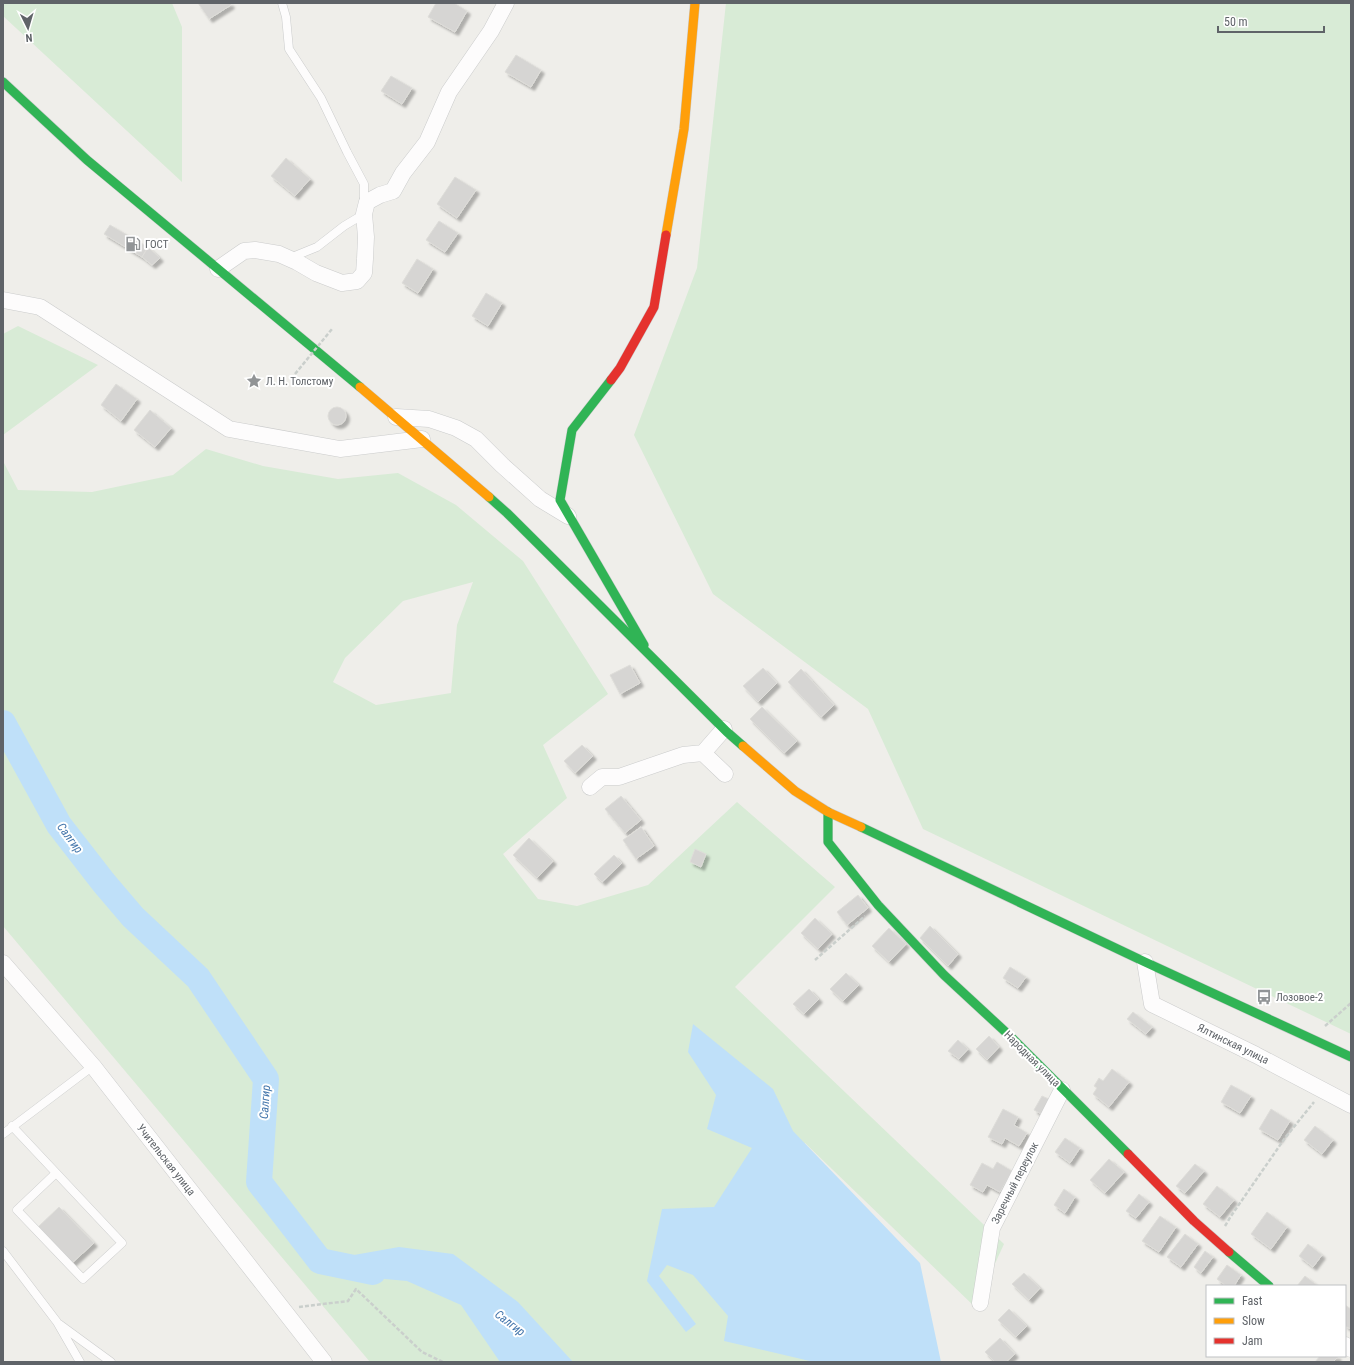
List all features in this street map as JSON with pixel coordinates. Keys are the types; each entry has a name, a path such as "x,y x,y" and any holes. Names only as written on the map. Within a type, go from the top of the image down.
{"main road":[{"path":"651,657 560,500 572,430 620,368 654,307 684,129 695,3"},
{"path":"3,82 87,160 396,417 507,513 724,729 795,791 828,812 1145,962 1351,1057"},
{"name":"Народная улица","path":"828,812 828,842 878,905 944,975 1011,1037 1062,1090 1194,1221 1268,1285"}],"street":[{"path":"218,269 244,251 255,250 279,254 316,273 342,282 358,281 364,273 366,259 364,214 367,202 380,195 393,191 403,173 426,142 449,92 491,31 506,3"},
{"path":"3,300 40,307 229,429 340,449 422,439"},
{"path":"396,417 429,418 456,428 476,439 502,466 540,499 569,516"},
{"path":"590,787 602,777 619,777 683,755 704,752 724,729"},
{"path":"704,752 725,774"},
{"name":"Ялтинская улица","path":"1145,962 1152,1004 1256,1054 1351,1105"},
{"name":"Учительская улица","path":"3,963 93,1066 324,1362"},
{"name":"Заречный переулок","path":"980,1303 992,1228 1062,1090"}],"lane":[{"path":"282,3 286,17 289,49 321,98 364,184 364,214 344,226 317,247 289,258"},
{"path":"3,1134 93,1066"},
{"path":"12,1126 122,1243 83,1278 17,1210 56,1173"},
{"path":"3,1250 57,1322 80,1362"},
{"path":"57,1322 111,1362"}],"path":[{"path":"296,374 332,329"},
{"path":"815,960 878,905"},
{"path":"1324,1028 1351,1003"},
{"path":"1215,1239 1225,1228 1231,1216 1285,1138 1309,1110 1323,1090"},
{"path":"283,1309 348,1301 356,1290 422,1352 443,1362"}],"green space":[{"path":"3,3 172,3 182,27 182,182 3,16"},
{"path":"726,3 1351,3 1351,1034 923,829 868,709 713,594 634,435 697,268"},
{"path":"18,326 98,365 3,435 3,334"},
{"path":"206,449 263,466 338,479 398,473 456,505 523,561 608,694 543,745 567,798 503,854 538,899 577,906 648,885 737,802 835,887 735,987 1004,1244 975,1307 805,1143 743,1226 853,1362 370,1362 3,926 3,461 18,490 92,492 173,475","holes":["473,582 457,625 451,693 376,705 333,682 345,658 403,601"]}],"water":[{"path":"693,1024 773,1089 793,1131 920,1263 941,1362 814,1362 724,1341 728,1316 693,1275 667,1265 659,1276 696,1324 686,1332 647,1281 662,1209 714,1207 752,1148 707,1129 716,1095 688,1052"},
{"path":"399,1247 453,1254 518,1302 573,1362 500,1362 461,1305 407,1281 340,1275 337,1258"}],"building":[{"path":"198,3 230,3 231,5 209,19"},
{"path":"436,3 454,3 467,11 455,32 428,17"},
{"path":"516,55 541,70 531,87 505,72"},
{"path":"391,76 412,88 402,104 381,91"},
{"path":"286,158 310,179 295,196 271,176"},
{"path":"455,177 476,190 457,218 437,204"},
{"path":"439,221 458,233 445,252 426,240"},
{"path":"110,225 148,247 142,257 104,234"},
{"path":"148,247 160,258 152,265 142,257"},
{"path":"417,259 433,269 418,293 402,283"},
{"path":"486,293 502,303 488,326 472,316"},
{"path":"116,384 137,399 121,421 101,405"},
{"path":"333,407 341,407 346,412 344,423 341,425 333,425 328,420 328,412"},
{"path":"150,410 171,428 155,447 134,430"},
{"path":"630,665 640,683 620,694 610,675"},
{"path":"763,668 777,683 758,702 743,686"},
{"path":"801,669 834,705 821,717 788,682"},
{"path":"762,707 797,741 784,753 750,719"},
{"path":"582,745 593,756 575,773 564,761"},
{"path":"621,796 641,820 625,833 605,809"},
{"path":"641,827 654,846 636,859 623,840"},
{"path":"529,838 553,861 537,878 513,855"},
{"path":"695,849 706,854 701,867 690,862"},
{"path":"614,855 622,863 602,882 594,874"},
{"path":"858,895 868,908 847,925 837,912"},
{"path":"815,918 832,934 818,949 801,933"},
{"path":"930,926 958,954 948,966 920,938"},
{"path":"889,928 906,944 889,962 872,946"},
{"path":"1010,967 1026,977 1018,988 1003,978"},
{"path":"846,973 859,985 843,1001 830,989"},
{"path":"809,989 819,999 804,1014 793,1004"},
{"path":"1133,1012 1152,1027 1146,1034 1127,1019"},
{"path":"989,1036 999,1047 987,1060 976,1049"},
{"path":"958,1040 968,1049 959,1059 948,1051"},
{"path":"1112,1069 1129,1082 1109,1107 1093,1094 1097,1088 1094,1086 1099,1078 1103,1081"},
{"path":"1231,1085 1251,1096 1240,1113 1221,1102"},
{"path":"1042,1096 1053,1101 1045,1116 1034,1110"},
{"path":"1003,1109 1018,1117 1014,1125 1027,1133 1019,1146 1005,1138 1002,1144 988,1137"},
{"path":"1271,1109 1290,1121 1278,1140 1259,1129"},
{"path":"1315,1126 1333,1140 1322,1154 1304,1140"},
{"path":"1065,1138 1080,1148 1070,1163 1055,1152"},
{"path":"1109,1159 1124,1172 1105,1193 1090,1180"},
{"path":"997,1162 1012,1171 1000,1192 987,1185 983,1192 970,1185 982,1163 993,1169"},
{"path":"1195,1164 1204,1171 1185,1193 1176,1186"},
{"path":"1217,1186 1234,1200 1220,1217 1203,1204"},
{"path":"1064,1189 1075,1197 1065,1213 1054,1205"},
{"path":"1139,1194 1149,1202 1136,1218 1126,1211"},
{"path":"59,1207 94,1243 72,1263 38,1227"},
{"path":"1267,1212 1287,1227 1271,1249 1251,1234"},
{"path":"1160,1216 1176,1227 1159,1252 1142,1241"},
{"path":"1185,1234 1198,1244 1181,1267 1167,1257"},
{"path":"1308,1244 1322,1255 1313,1267 1299,1256"},
{"path":"1205,1251 1213,1257 1201,1273 1194,1267"},
{"path":"1227,1265 1241,1275 1235,1285 1225,1285 1217,1279"},
{"path":"1024,1273 1040,1288 1029,1300 1012,1284"},
{"path":"1305,1276 1317,1285 1298,1285"},
{"path":"1346,1306 1351,1309 1351,1329 1346,1326"},
{"path":"1009,1309 1027,1326 1016,1337 998,1320"},
{"path":"1000,1338 1015,1354 1006,1362 995,1362 985,1352"},
{"path":"1319,1357 1338,1357 1333,1362 1315,1362"}],"waterway":[{"name":"Салгир","path":"3,723 59,825 104,883 133,917 198,978 266,1079 259,1182 320,1261 373,1272"}],"traffic: fast":[{"path":"3,82 87,160 360,387"},
{"path":"611,380 572,430 560,500 644,645"},
{"path":"489,497 507,513 727,732 743,746"},
{"path":"828,812 828,842 878,905 944,975 1011,1037 1128,1154"},
{"path":"861,827 1145,962 1351,1057"},
{"path":"1229,1252 1268,1285"}],"traffic: slow":[{"path":"666,235 684,129 695,3"},
{"path":"360,387 489,497"},
{"path":"743,746 795,791 828,812 861,827"}],"traffic: jam":[{"path":"611,380 620,368 654,307 666,235"},
{"path":"1128,1154 1194,1221 1229,1252"}],"place":[{"name":"ГОСТ","path":"133,244"},
{"name":"Л. Н. Толстому","path":"254,381"},
{"name":"Лозовое-2","path":"1264,997"}]}
